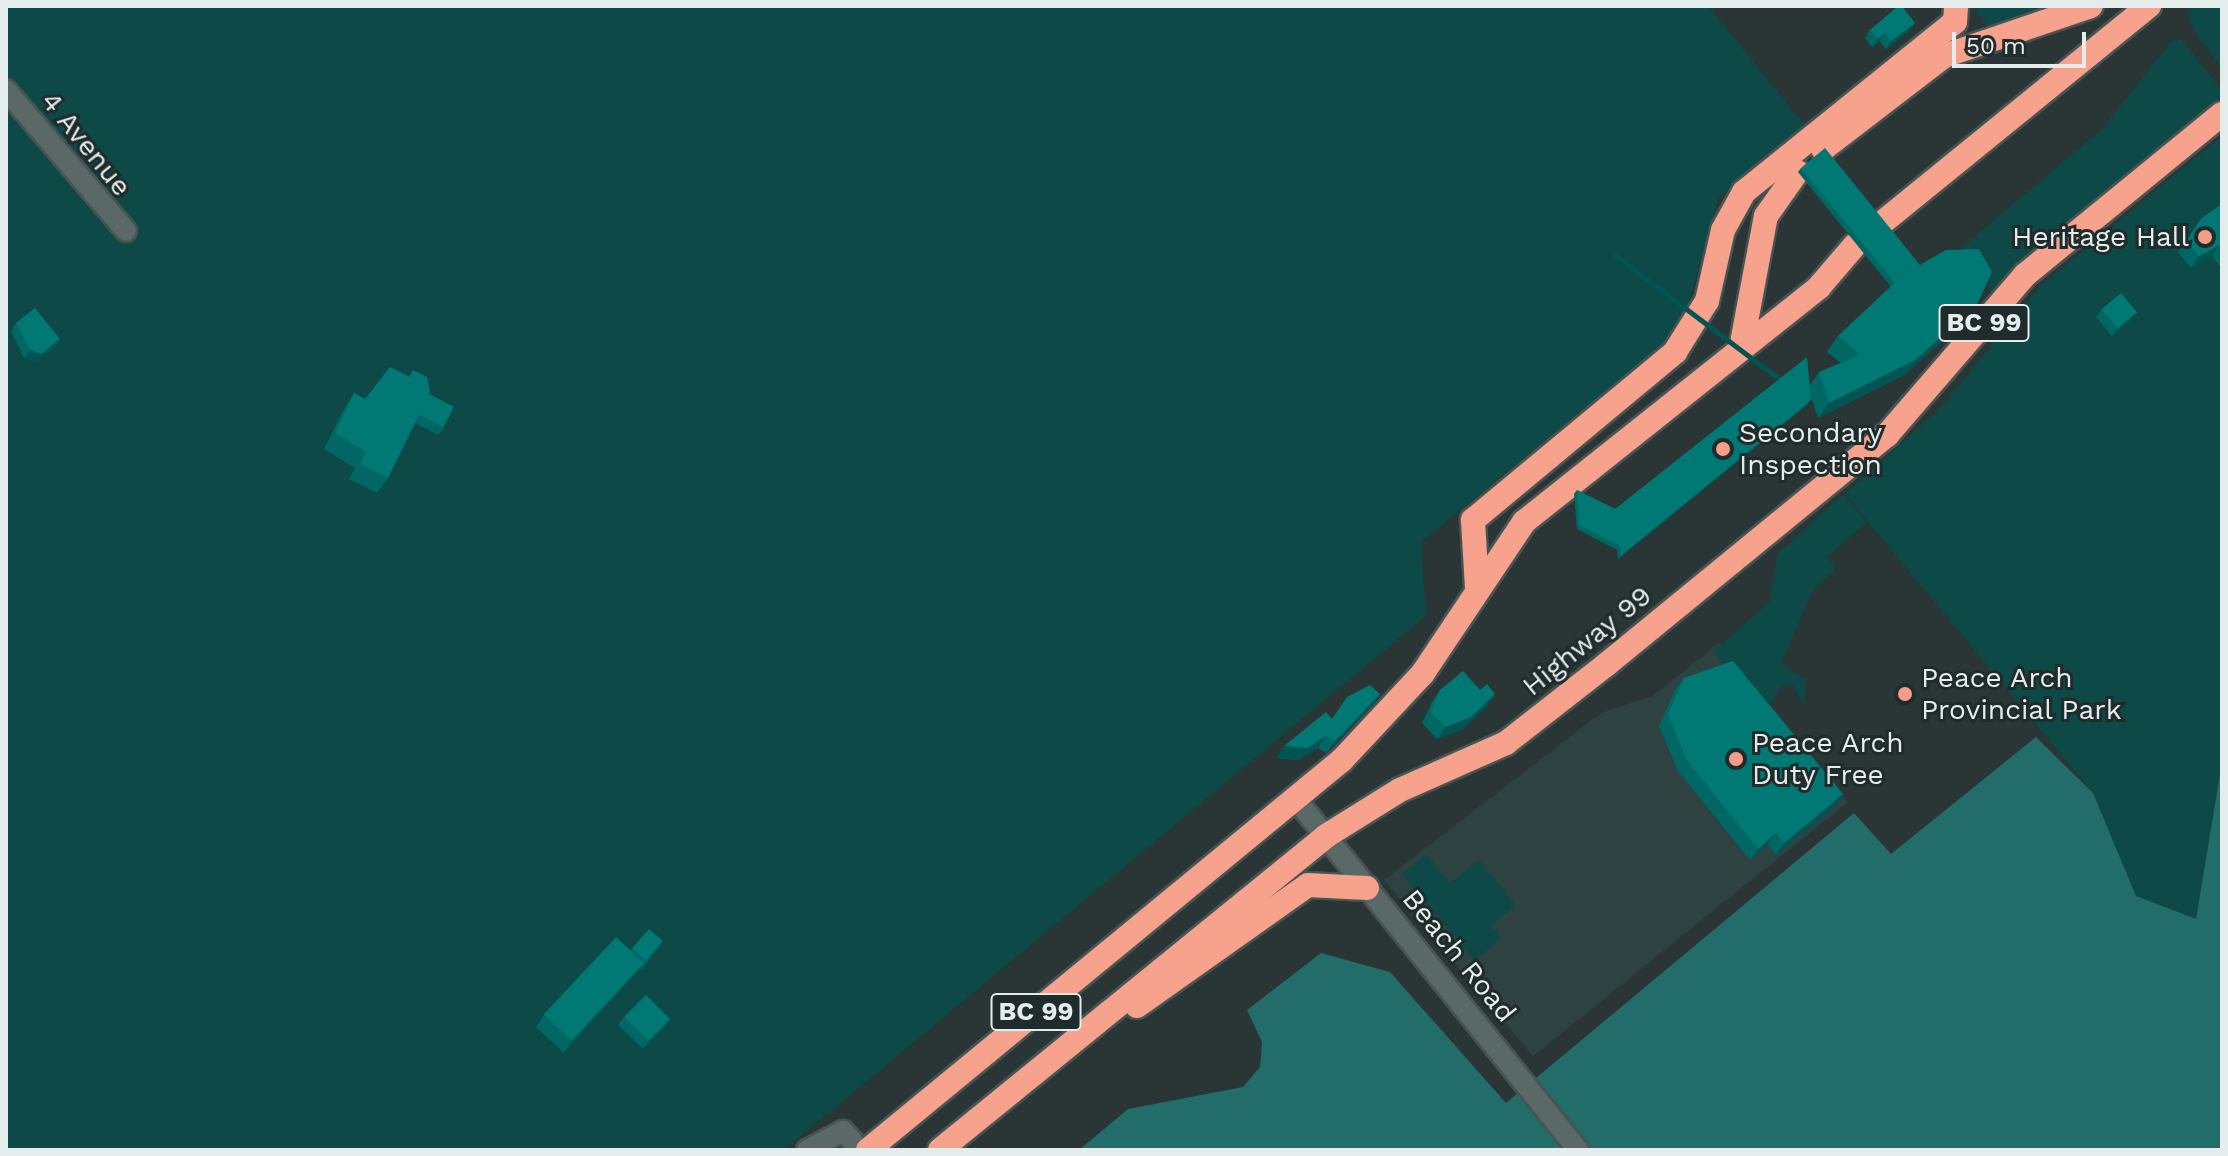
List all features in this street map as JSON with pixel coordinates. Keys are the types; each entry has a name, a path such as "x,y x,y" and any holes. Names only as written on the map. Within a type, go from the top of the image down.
{"highway":[{"path":"1477,588 1473,520 1675,352 1707,301 1723,230 1744,192 1955,22 1956,6"},
{"path":"1823,149 1953,52 2091,6"},
{"path":"1883,222 2149,6"},
{"name":"Highway 99","path":"940,1150 1326,836 1382,799 1518,734 1757,542 1910,414 2036,264 2222,114"},
{"name":"BC 99","path":"1757,542 1783,537 1911,431 2041,276 2222,130"},
{"name":"BC 99","path":"1734,355 1750,329 1766,216 1797,172"},
{"name":"BC 99","path":"868,1150 1324,776 1408,692 1477,588 1538,508 1819,287 1855,245"},
{"path":"1050,1060 1208,961 1308,885 1367,888"}],"street":[{"name":"4 Avenue","path":"6,90 126,231"},
{"name":"Beach Road","path":"1295,798 1578,1150"},
{"path":"807,1150 843,1131 861,1150"}],"shaded area":[{"path":"6,6 1708,6 1807,128 1719,197 1681,329 1421,542 1426,616 784,1150 6,1150"},
{"path":"1972,6 2073,6 1989,28"},
{"path":"2188,6 2222,6 2222,68 2191,26"},
{"path":"2181,39 2222,90 2222,103 1991,297 1986,261 1961,248 2103,128 2171,42"},
{"path":"2222,136 2222,762 2196,919 2136,897 2093,793 1845,494 1938,410 2041,285"},
{"path":"1843,494 1867,522 1827,557 1836,568 1813,590 1781,663 1805,679 1804,708 1794,686 1782,685 1765,712 1714,652 1770,601 1777,554"},
{"path":"1720,642 1848,802 1533,1056 1384,880 1601,713 1653,696"},
{"path":"2036,737 2093,793 2136,896 2196,919 2222,762 2222,1150 1079,1150 1128,1109 1243,1087 1260,1067 1262,1042 1247,1010 1321,953 1390,972 1506,1103 1854,813 1891,854"},
{"path":"1426,854 1450,883 1479,860 1516,905 1491,926 1502,938 1474,961 1402,874"}],"building":[{"path":"1902,6 1915,23 1891,41 1885,33 1878,39 1870,30"},
{"path":"1825,148 1920,265 1895,283 1801,168"},
{"name":"Heritage Hall","path":"2222,204 2222,247 2220,245 2199,256 2186,241 2202,218"},
{"path":"1979,249 1992,272 1977,305 1915,360 1829,403 1819,372 1860,355 1838,336 1904,274 1946,250"},
{"path":"2121,293 2137,312 2118,328 2102,309"},
{"path":"35,308 60,339 41,354 30,350 16,323"},
{"name":"Secondary Inspection","path":"1807,357 1811,400 1621,555 1620,546 1579,525 1577,490 1615,509"},
{"path":"390,367 410,377 413,370 427,377 430,392 388,478 360,464 366,452 335,433 354,393 365,399"},
{"path":"429,394 454,407 444,427 419,414"},
{"name":"Peace Arch Duty Free","path":"1733,661 1843,794 1784,843 1776,833 1758,849 1686,759 1668,714 1684,678"},
{"path":"1463,671 1480,690 1487,684 1495,694 1471,717 1446,727 1430,712 1440,690"},
{"path":"1370,685 1380,694 1335,741 1326,736 1307,748 1284,746 1326,712 1332,719 1347,697"},
{"path":"649,929 663,941 646,960 632,949"},
{"path":"616,937 644,963 571,1040 544,1015"},
{"path":"646,995 670,1019 648,1041 624,1017"}],"place":[{"name":"Heritage Hall","path":"2205,237"},
{"name":"Secondary Inspection","path":"1723,449"},
{"name":"Peace Arch Provincial Park","path":"1905,694"},
{"name":"Peace Arch Duty Free","path":"1736,759"}]}
